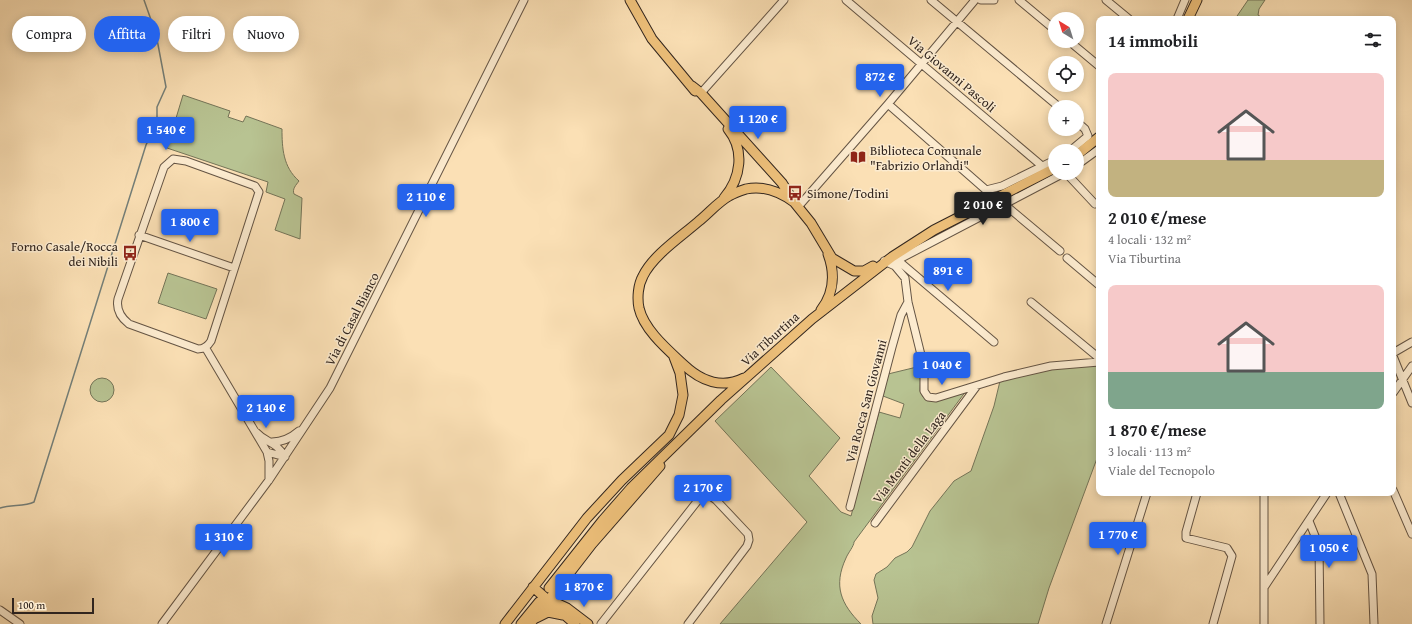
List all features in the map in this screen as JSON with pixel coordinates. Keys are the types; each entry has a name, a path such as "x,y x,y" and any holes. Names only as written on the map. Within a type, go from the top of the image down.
{"main road":[{"path":"630,0 652,39 692,86 698,96 731,133 740,159 737,175 722,201"},
{"path":"1189,16 1197,0"},
{"path":"692,86 702,93 782,183 796,205 811,223 826,251 832,267 833,284 827,301 812,319"},
{"path":"1084,149 1096,139"},
{"name":"Via Tiburtina","path":"549,588 611,510 672,448 750,374 812,319 890,260 934,230 1048,172"},
{"path":"750,374 735,381 721,383 709,381 695,374 670,351 650,329 639,308 638,298 642,277 654,261 722,201 739,191 758,188 776,192 796,205"},
{"path":"826,251 832,258 848,268 864,271 909,241 934,230"},
{"path":"505,624 587,518 622,480 669,435 682,405 683,395 680,373 670,351"},
{"path":"532,621 604,529 652,477 672,448"},
{"path":"561,584 559,592 560,599 565,611 575,624"},
{"path":"533,587 565,611 588,624"},
{"path":"521,624 538,602"},
{"path":"532,621 548,612 565,611"}],"street":[{"name":"Via di Casal Bianco","path":"162,624 269,480 330,388 366,318 466,112 524,0"},
{"path":"702,93 784,0"},
{"name":"Via Giovanni Pascoli","path":"846,0 1042,166"},
{"path":"931,0 1051,100"},
{"path":"796,205 888,104 975,0"},
{"path":"981,0 994,0"},
{"path":"1019,0 1048,24"},
{"path":"1106,0 1125,16"},
{"path":"1178,16 1185,0"},
{"path":"1077,48 1096,64"},
{"path":"888,104 988,190 1002,186 1048,163"},
{"path":"1078,144 1088,136 1084,128"},
{"path":"1084,160 1096,150"},
{"path":"173,159 186,161 255,186 258,189 259,194 234,268 211,341 205,347 198,349 129,324 122,317 117,307 118,299 139,235 165,164 173,159"},
{"path":"890,260 1051,180"},
{"path":"1072,180 1095,204"},
{"path":"1004,204 1060,251"},
{"path":"139,235 234,268"},
{"path":"1068,258 1096,282"},
{"path":"890,260 903,275 924,368 924,391 926,396 934,398 976,387 1004,377 1051,366 1096,362"},
{"path":"890,260 994,342"},
{"name":"Via Rocca San Giovanni","path":"850,507 901,315 908,302"},
{"path":"1031,302 1096,356"},
{"path":"1396,351 1412,342"},
{"path":"205,347 267,452 269,461 269,480"},
{"path":"1396,364 1412,403"},
{"path":"1396,388 1412,366"},
{"name":"Via Monti della Laga","path":"875,523 976,387"},
{"path":"252,428 261,438 272,442 280,442 293,437 307,424"},
{"path":"272,442 280,449 285,457"},
{"path":"267,452 285,457"},
{"path":"601,624 699,498 709,495 714,497 748,534 749,540 747,546 688,624"},
{"path":"1106,624 1146,496"},
{"path":"1196,496 1186,532 1186,538 1227,548 1232,556 1213,624"},
{"path":"1264,496 1264,624"},
{"path":"1265,586 1325,496"},
{"path":"1340,496 1372,574 1374,624"},
{"path":"1396,496 1412,532"},
{"path":"1309,521 1318,546 1320,624"},
{"path":"0,610 20,624"}],"green space":[{"path":"1248,0 1265,0 1259,9 1258,15 1260,16 1237,16"},
{"path":"183,95 230,111 228,117 243,122 246,116 282,129 284,157 290,170 299,181 294,189 294,194 302,198 300,239 275,230 285,199 266,192 268,182 167,148"},
{"path":"168,273 217,289 206,319 158,303"},
{"path":"1096,365 1096,461 1049,588 1038,624 873,624 872,616 878,598 874,580 876,574 887,567 895,558 907,552 912,547 930,511 954,481 971,471 994,406 1000,381 1060,366"},
{"path":"921,366 920,391 923,397 966,391 854,542 846,558 840,577 841,594 848,609 861,624 720,624 807,522 715,421 771,367 840,438 809,476 841,512 851,516 879,412 900,418 904,404 883,396 888,374"},
{"path":"102,378 107,379 113,385 113,395 107,401 102,402 97,401 91,395 90,390 91,385 97,379"}],"waterway":[{"path":"0,508 30,504 34,502 146,145 157,122 157,107 166,87 156,34 144,0"}],"place":[{"name":"Biblioteca Comunale \"Fabrizio Orlandi\"","path":"858,157"},
{"name":"Simone/Todini","path":"795,193"},
{"name":"Forno Casale/Rocca dei Nibili","path":"130,253"}]}
